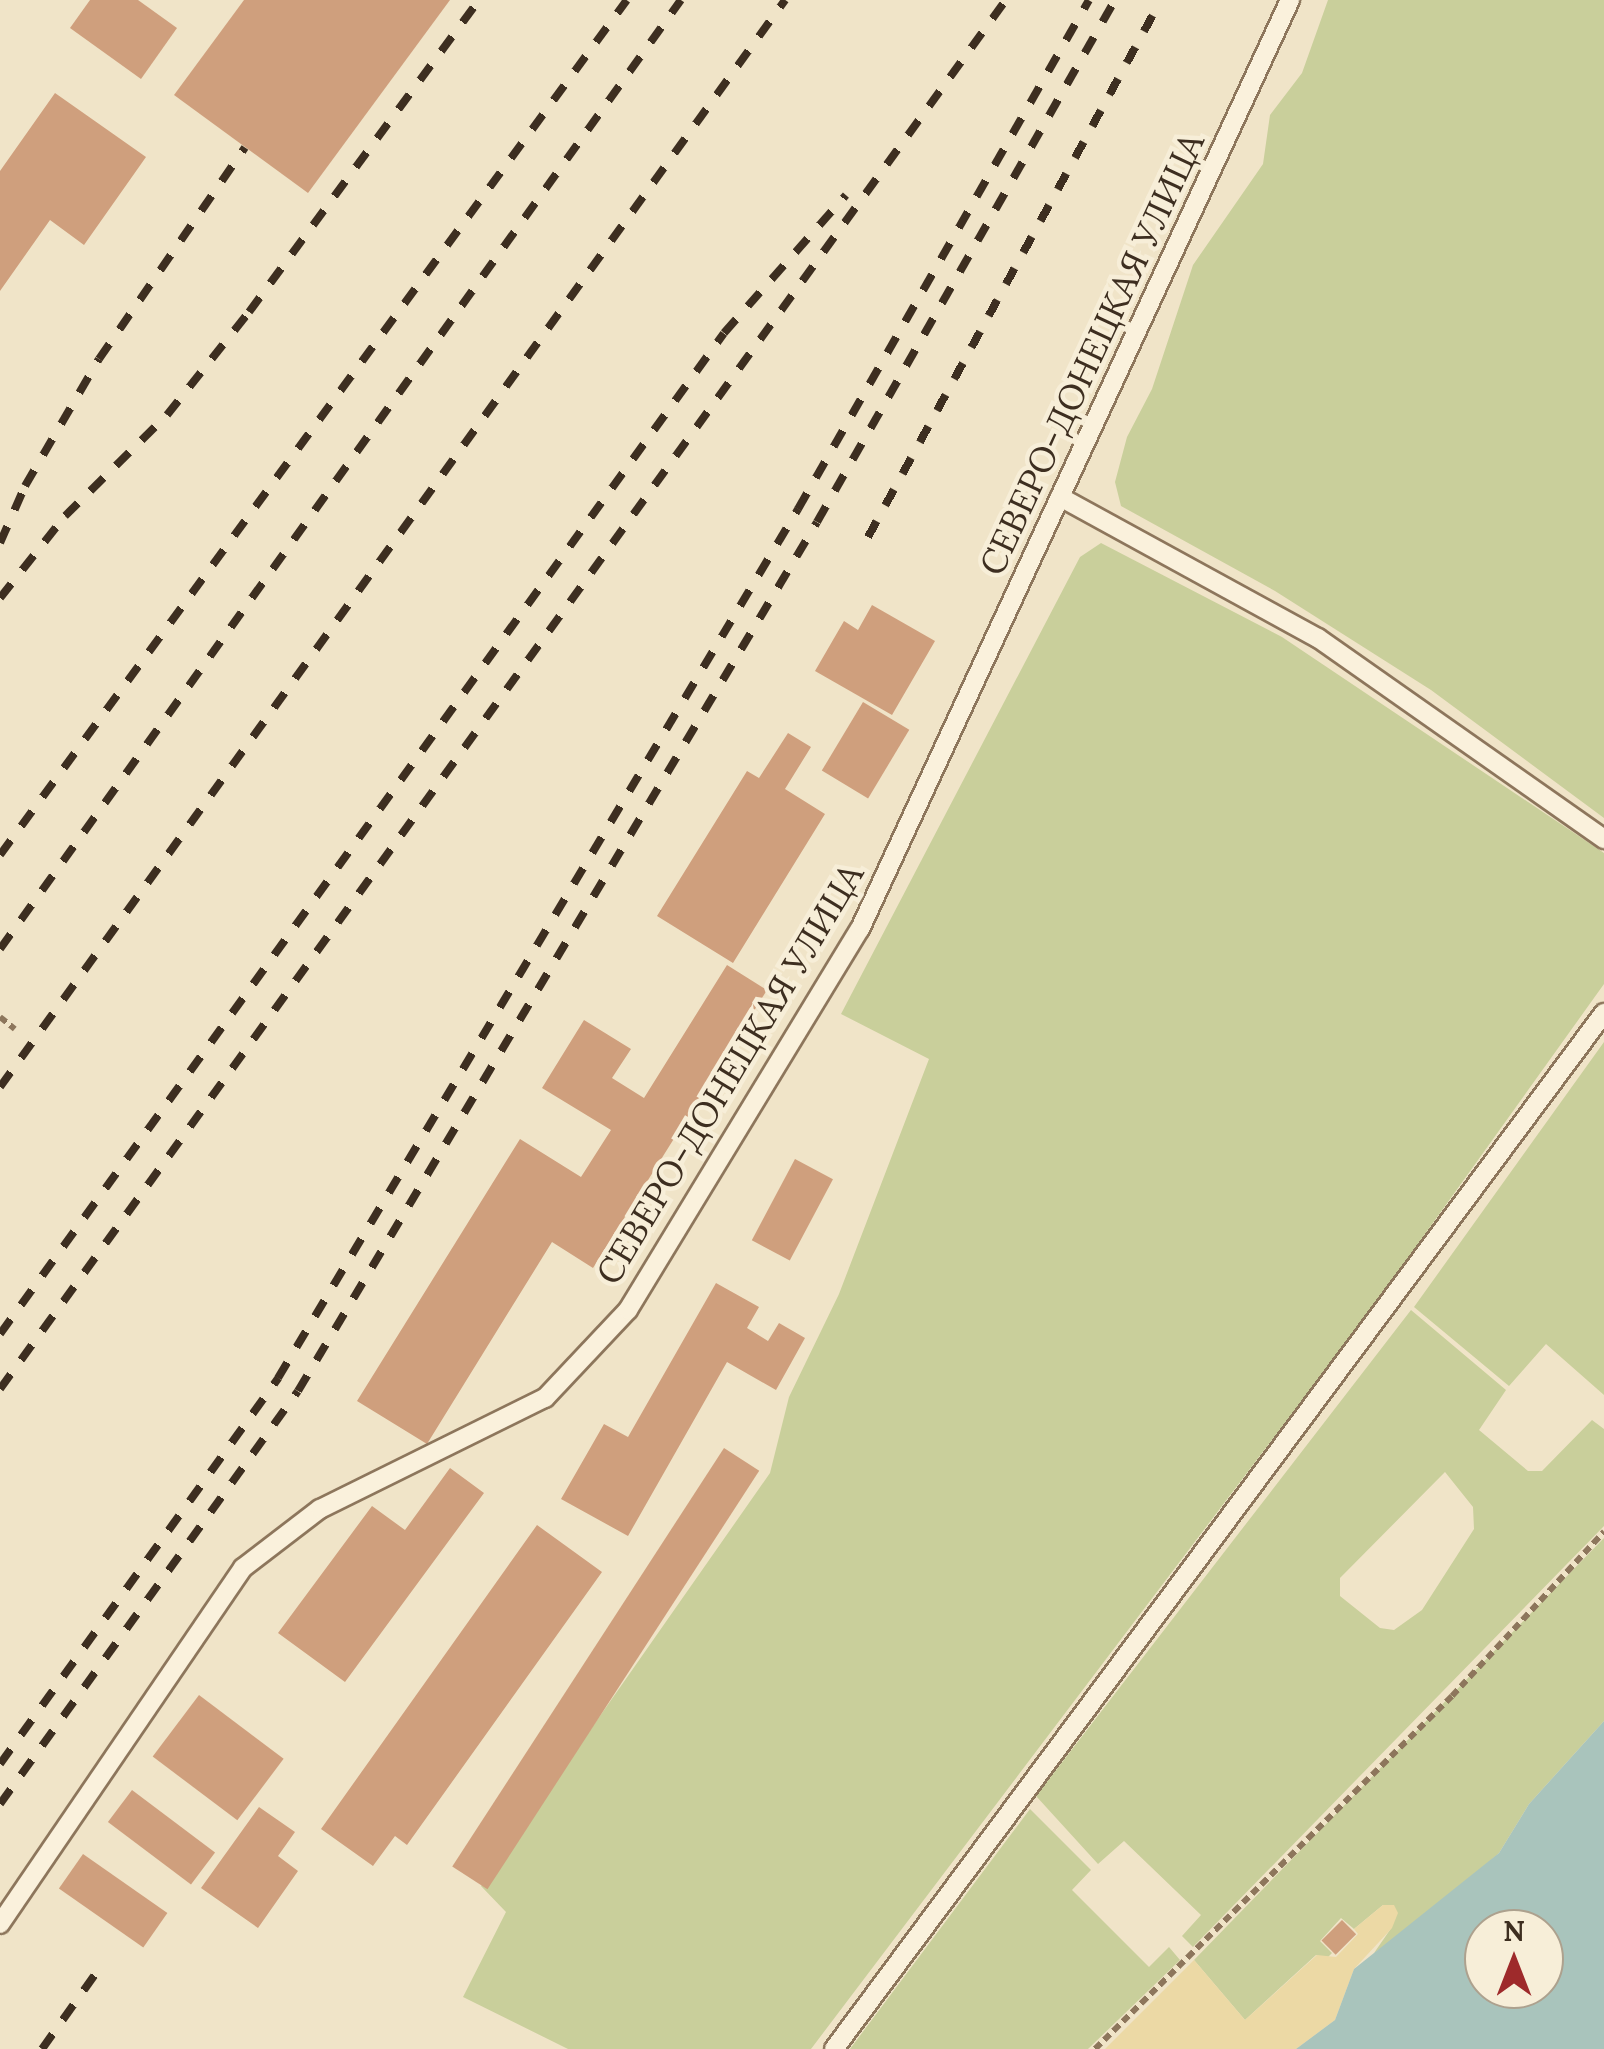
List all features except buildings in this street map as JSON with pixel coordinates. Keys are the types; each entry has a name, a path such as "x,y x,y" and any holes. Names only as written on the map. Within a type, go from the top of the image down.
{"lane":[{"name":"СЕВЕРО-ДОНЕЦКАЯ УЛИЦА","path":"0,1924 243,1568 320,1509 545,1398 628,1310 860,929 1290,0"},
{"path":"1060,497 1318,638 1604,838"},
{"path":"834,2049 1604,1013"}],"path":[{"path":"0,1018 16,1029"},
{"path":"1095,2049 1452,1696 1604,1532"}],"green space":[{"path":"1328,0 1604,0 1604,818 1431,690 1275,591 1121,506 1115,482 1127,437 1152,389 1193,265 1263,164 1270,115 1302,73"},
{"path":"1101,543 1282,637 1604,853 1604,984 1377,1301 811,2049 568,2049 463,1997 506,1912 481,1886 770,1473 789,1397 839,1294 929,1059 841,1014 1080,557"},
{"path":"1604,1042 1604,1395 1546,1344 1509,1386 1414,1307"},
{"path":"1411,1310 1506,1390 1479,1430 1528,1471 1542,1471 1592,1420 1604,1429 1604,1526 1193,1947 1182,1936 1201,1915 1124,1841 1098,1864 1036,1796","holes":["1445,1472 1473,1507 1474,1529 1422,1610 1394,1630 1380,1628 1340,1596 1340,1578"]},
{"path":"1604,1538 1604,1721 1529,1804 1499,1853 1431,1913 1374,1953 1392,1927 1383,1905 1354,1929 1341,1918 1320,1941 1332,1953 1326,1959 1316,1955 1245,2020 1194,1960"},
{"path":"1030,1809 1091,1870 1072,1890 1149,1967 1169,1947 1180,1960 1088,2049 850,2049"}],"sand":[{"path":"1383,1905 1394,1905 1398,1913 1392,1928 1354,1969 1335,2020 1296,2049 1105,2049 1194,1960 1245,2020 1317,1955 1336,1957 1358,1934 1354,1929"}],"water":[{"path":"1604,1721 1604,2049 1296,2049 1335,2020 1354,1969 1499,1853 1529,1804"}],"railway":[{"path":"0,598 65,516 167,415 249,312 479,0"},
{"path":"0,855 627,0"},
{"path":"0,949 681,0"},
{"path":"0,1087 785,0"},
{"path":"0,1389 1006,0"},
{"path":"0,1764 278,1378 798,509 1089,0"},
{"path":"0,1804 298,1391 817,522 1115,0"},
{"path":"868,537 1161,0"},
{"path":"0,543 25,486 99,359 245,147"},
{"path":"0,1334 724,333 846,195"},
{"path":"42,2049 96,1973"}]}
